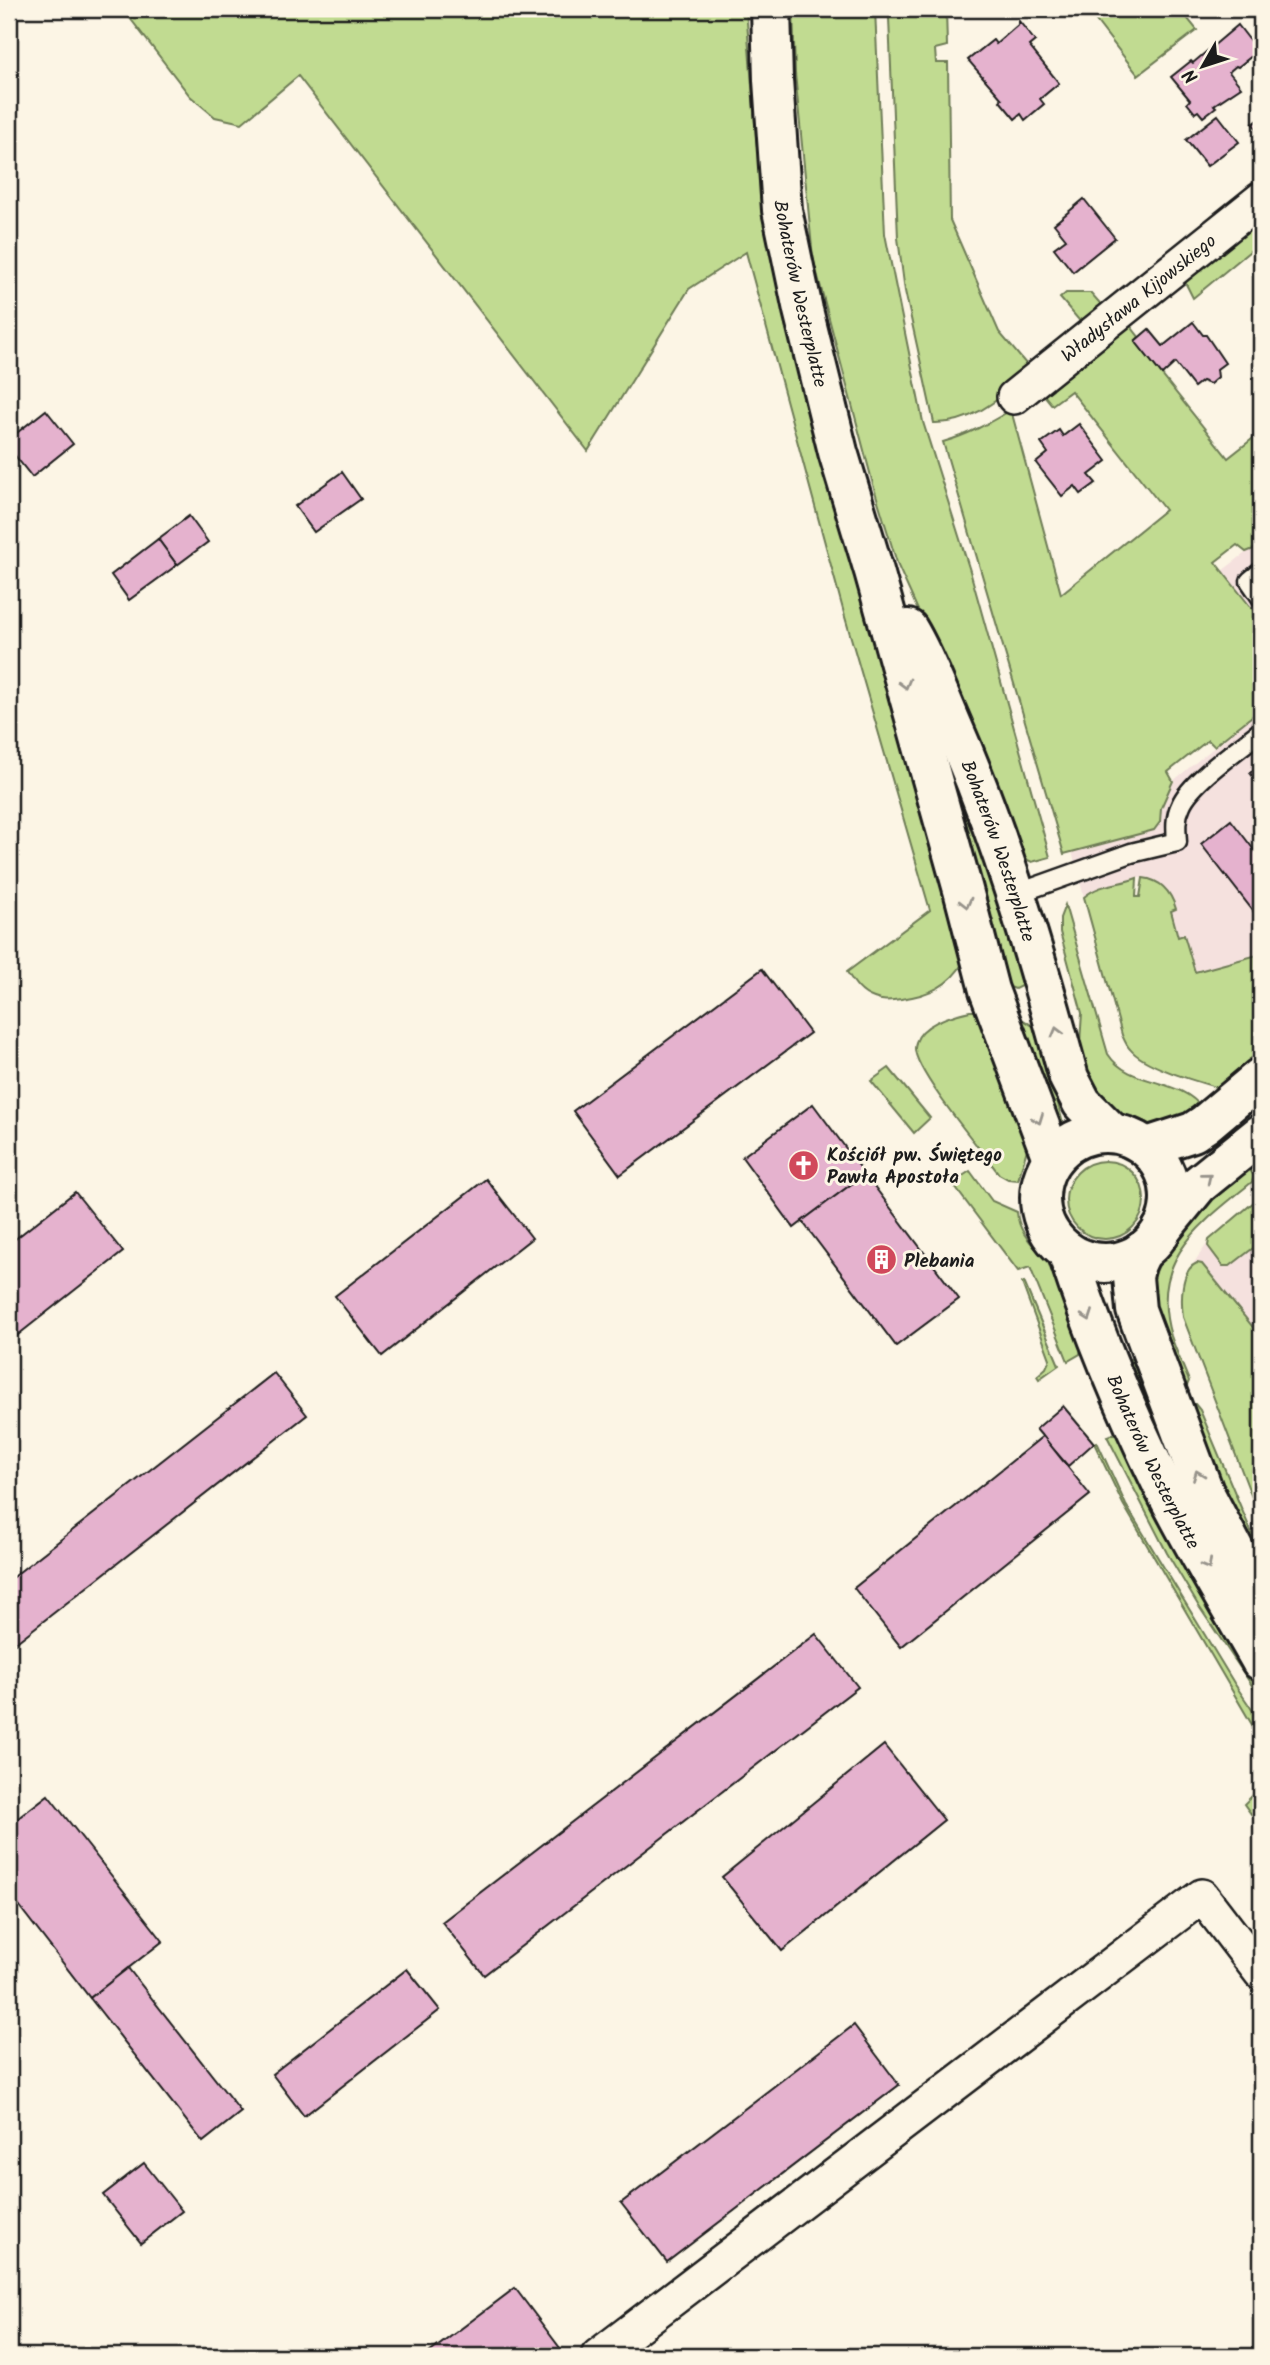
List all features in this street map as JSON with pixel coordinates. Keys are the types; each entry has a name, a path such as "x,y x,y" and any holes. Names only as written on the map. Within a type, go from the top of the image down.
{"main road":[{"name":"Bohaterów Westerplatte","path":"771,9 782,210 803,310 838,452 874,571 989,990 1052,1157"},
{"name":"Bohaterów Westerplatte","path":"874,571 915,641 971,768 1016,894 1069,1078 1082,1103 1111,1132"},
{"path":"1147,1147 1193,1132 1261,1077"},
{"path":"1152,1240 1169,1212 1170,1194 1167,1177 1159,1161 1147,1147 1130,1137 1111,1132 1094,1133 1078,1138 1052,1157 1039,1190 1040,1208 1054,1239 1081,1259 1096,1263 1121,1261 1152,1240 1198,1185 1261,1134"},
{"name":"Bohaterów Westerplatte","path":"1152,1240 1133,1277 1136,1310 1204,1492 1261,1601"},
{"name":"Bohaterów Westerplatte","path":"1067,1251 1104,1356 1163,1486 1261,1661"}],"street":[{"name":"Władysława Kijowskiego","path":"1014,397 1261,199"},
{"path":"598,2356 1202,1896 1261,1973"}],"lane":[{"path":"1261,572 1251,581 1261,597"},
{"path":"1016,894 1131,853 1177,842 1176,820 1181,803 1192,788 1261,731"}],"shaded area":[{"path":"1261,541 1261,620 1222,571"},
{"path":"1261,709 1261,954 1194,973 1184,936 1179,937 1171,910 1147,878 1137,878 1092,891 1084,897 1072,852 1151,831 1160,822 1161,808 1173,781"},
{"path":"1261,1196 1261,1337 1202,1264 1193,1264 1213,1235"}],"green space":[{"path":"123,9 746,9 756,137 768,236 964,961 945,983 921,995 881,1000 862,991 847,972 930,910 845,617 746,252 689,289 588,451 298,76 242,123 215,117 190,96"},
{"path":"793,9 875,9 885,234 923,422 970,571 1050,857 1032,862 1021,857 981,750 898,566 874,488 813,258 795,73"},
{"path":"892,9 946,9 947,46 935,49 936,63 948,63 950,220 999,332 1033,372 999,399 962,419 949,422 934,423 905,291 898,238 889,18"},
{"path":"1087,9 1180,9 1197,30 1138,75"},
{"path":"1261,218 1261,242 1193,298 1184,280"},
{"path":"1066,293 1091,293 1106,310 1084,326 1060,298"},
{"path":"1126,320 1139,337 1135,341 1228,458 1261,432 1261,546 1246,552 1237,545 1215,562 1261,620 1261,709 1214,746 1208,740 1168,772 1173,781 1161,808 1160,822 1154,830 1064,854 943,442 970,432 1011,410 1061,594 1165,510 1071,391 1052,405 1039,389"},
{"path":"944,744 1025,979 1021,986 1015,989 1007,986 939,762"},
{"path":"1137,878 1136,897 1140,897 1143,878 1160,884 1171,897 1176,909 1171,911 1178,937 1184,935 1195,972 1261,954 1261,1059 1222,1089 1147,1062 1130,1049 1122,1035 1084,897 1103,887"},
{"path":"1065,905 1108,1054 1117,1065 1128,1072 1181,1091 1193,1098 1202,1108 1170,1125 1145,1127 1122,1118 1091,1089 1079,1057 1082,1013 1060,932 1060,918"},
{"path":"977,1011 1028,1146 1018,1180 999,1174 937,1092 918,1059 915,1048 921,1033 936,1022"},
{"path":"1014,1014 1036,1028 1043,1042 1063,1124 1057,1117"},
{"path":"889,1068 930,1118 914,1133 871,1081"},
{"path":"1105,1161 1120,1164 1137,1178 1144,1200 1141,1215 1127,1232 1105,1239 1090,1236 1073,1222 1066,1200 1069,1185 1083,1168"},
{"path":"1248,1167 1254,1176 1252,1182 1198,1229 1173,1265 1167,1285 1166,1309 1171,1336 1189,1381 1186,1388 1153,1320 1152,1282 1158,1267 1195,1211"},
{"path":"970,1171 992,1201 1017,1212 1025,1235 1055,1272 1082,1342 1080,1354 1068,1361 1030,1267 1018,1271 952,1183"},
{"path":"1261,1196 1261,1242 1230,1266 1223,1266 1208,1246 1209,1240"},
{"path":"1197,1263 1202,1264 1261,1337 1261,1521 1183,1317 1182,1295 1185,1279 1187,1272"},
{"path":"1024,1282 1059,1365 1039,1379 1037,1376 1046,1368 1050,1359 1022,1283"},
{"path":"1133,1358 1149,1401 1142,1404 1121,1362"},
{"path":"1195,1404 1200,1410 1261,1555 1261,1567 1187,1406"},
{"path":"1116,1433 1184,1564 1261,1688 1261,1699 1167,1553 1107,1436"},
{"path":"1097,1442 1126,1505 1261,1723 1261,1740 1123,1504 1094,1443"},
{"path":"1261,1783 1261,1817 1256,1821 1244,1804"}],"building":[{"path":"1019,21 1035,41 1029,46 1059,83 1040,99 1044,104 1025,120 1021,114 1015,119 1000,101 1002,99 968,60 993,40 996,44 1019,24"},
{"path":"1238,25 1258,51 1229,72 1241,87 1214,105 1216,107 1203,117 1198,111 1195,113 1187,103 1190,100 1171,77 1191,61 1193,63"},
{"path":"1218,115 1239,142 1207,166 1186,140"},
{"path":"1261,118 1261,134 1253,124"},
{"path":"1084,199 1115,238 1073,272 1054,248 1066,239 1054,224"},
{"path":"1193,322 1203,335 1206,335 1225,363 1217,369 1218,377 1210,384 1202,381 1194,387 1175,363 1162,375 1135,341 1149,329 1163,346"},
{"path":"46,410 73,444 32,477 9,448 9,439"},
{"path":"1079,424 1107,461 1089,475 1096,483 1081,494 1075,486 1062,496 1036,463 1048,453 1041,443 1059,430 1063,436"},
{"path":"342,472 361,499 314,532 295,506"},
{"path":"189,516 208,542 177,565 158,539"},
{"path":"158,539 177,565 129,600 111,575"},
{"path":"1261,764 1261,786 1250,773"},
{"path":"1231,820 1261,859 1261,921 1201,844"},
{"path":"762,969 810,1033 620,1175 573,1111"},
{"name":"Kościół pw. Świętego Pawła Apostoła","path":"813,1104 865,1174 794,1228 742,1157"},
{"name":"Plebania","path":"865,1174 959,1299 896,1346 802,1221"},
{"path":"486,1179 532,1238 382,1356 335,1296"},
{"path":"75,1192 123,1252 9,1342 9,1244"},
{"path":"274,1373 307,1415 9,1648 9,1580"},
{"path":"1063,1406 1094,1443 1068,1466 1036,1429"},
{"path":"1043,1436 1090,1495 901,1647 854,1588"},
{"path":"816,1634 858,1687 484,1975 442,1922"},
{"path":"884,1745 944,1820 782,1951 722,1877"},
{"path":"48,1795 163,1941 90,1998 9,1893 9,1825"},
{"path":"128,1968 241,2112 203,2142 90,1998"},
{"path":"407,1969 440,2010 304,2116 272,2074"},
{"path":"854,2025 899,2085 667,2262 621,2203"},
{"path":"144,2163 182,2211 141,2243 103,2195"},
{"path":"515,2288 560,2348 548,2356 425,2356"}],"place":[{"name":"Kościół pw. Świętego Pawła Apostoła","path":"804,1165"},
{"name":"Plebania","path":"881,1260"}]}
